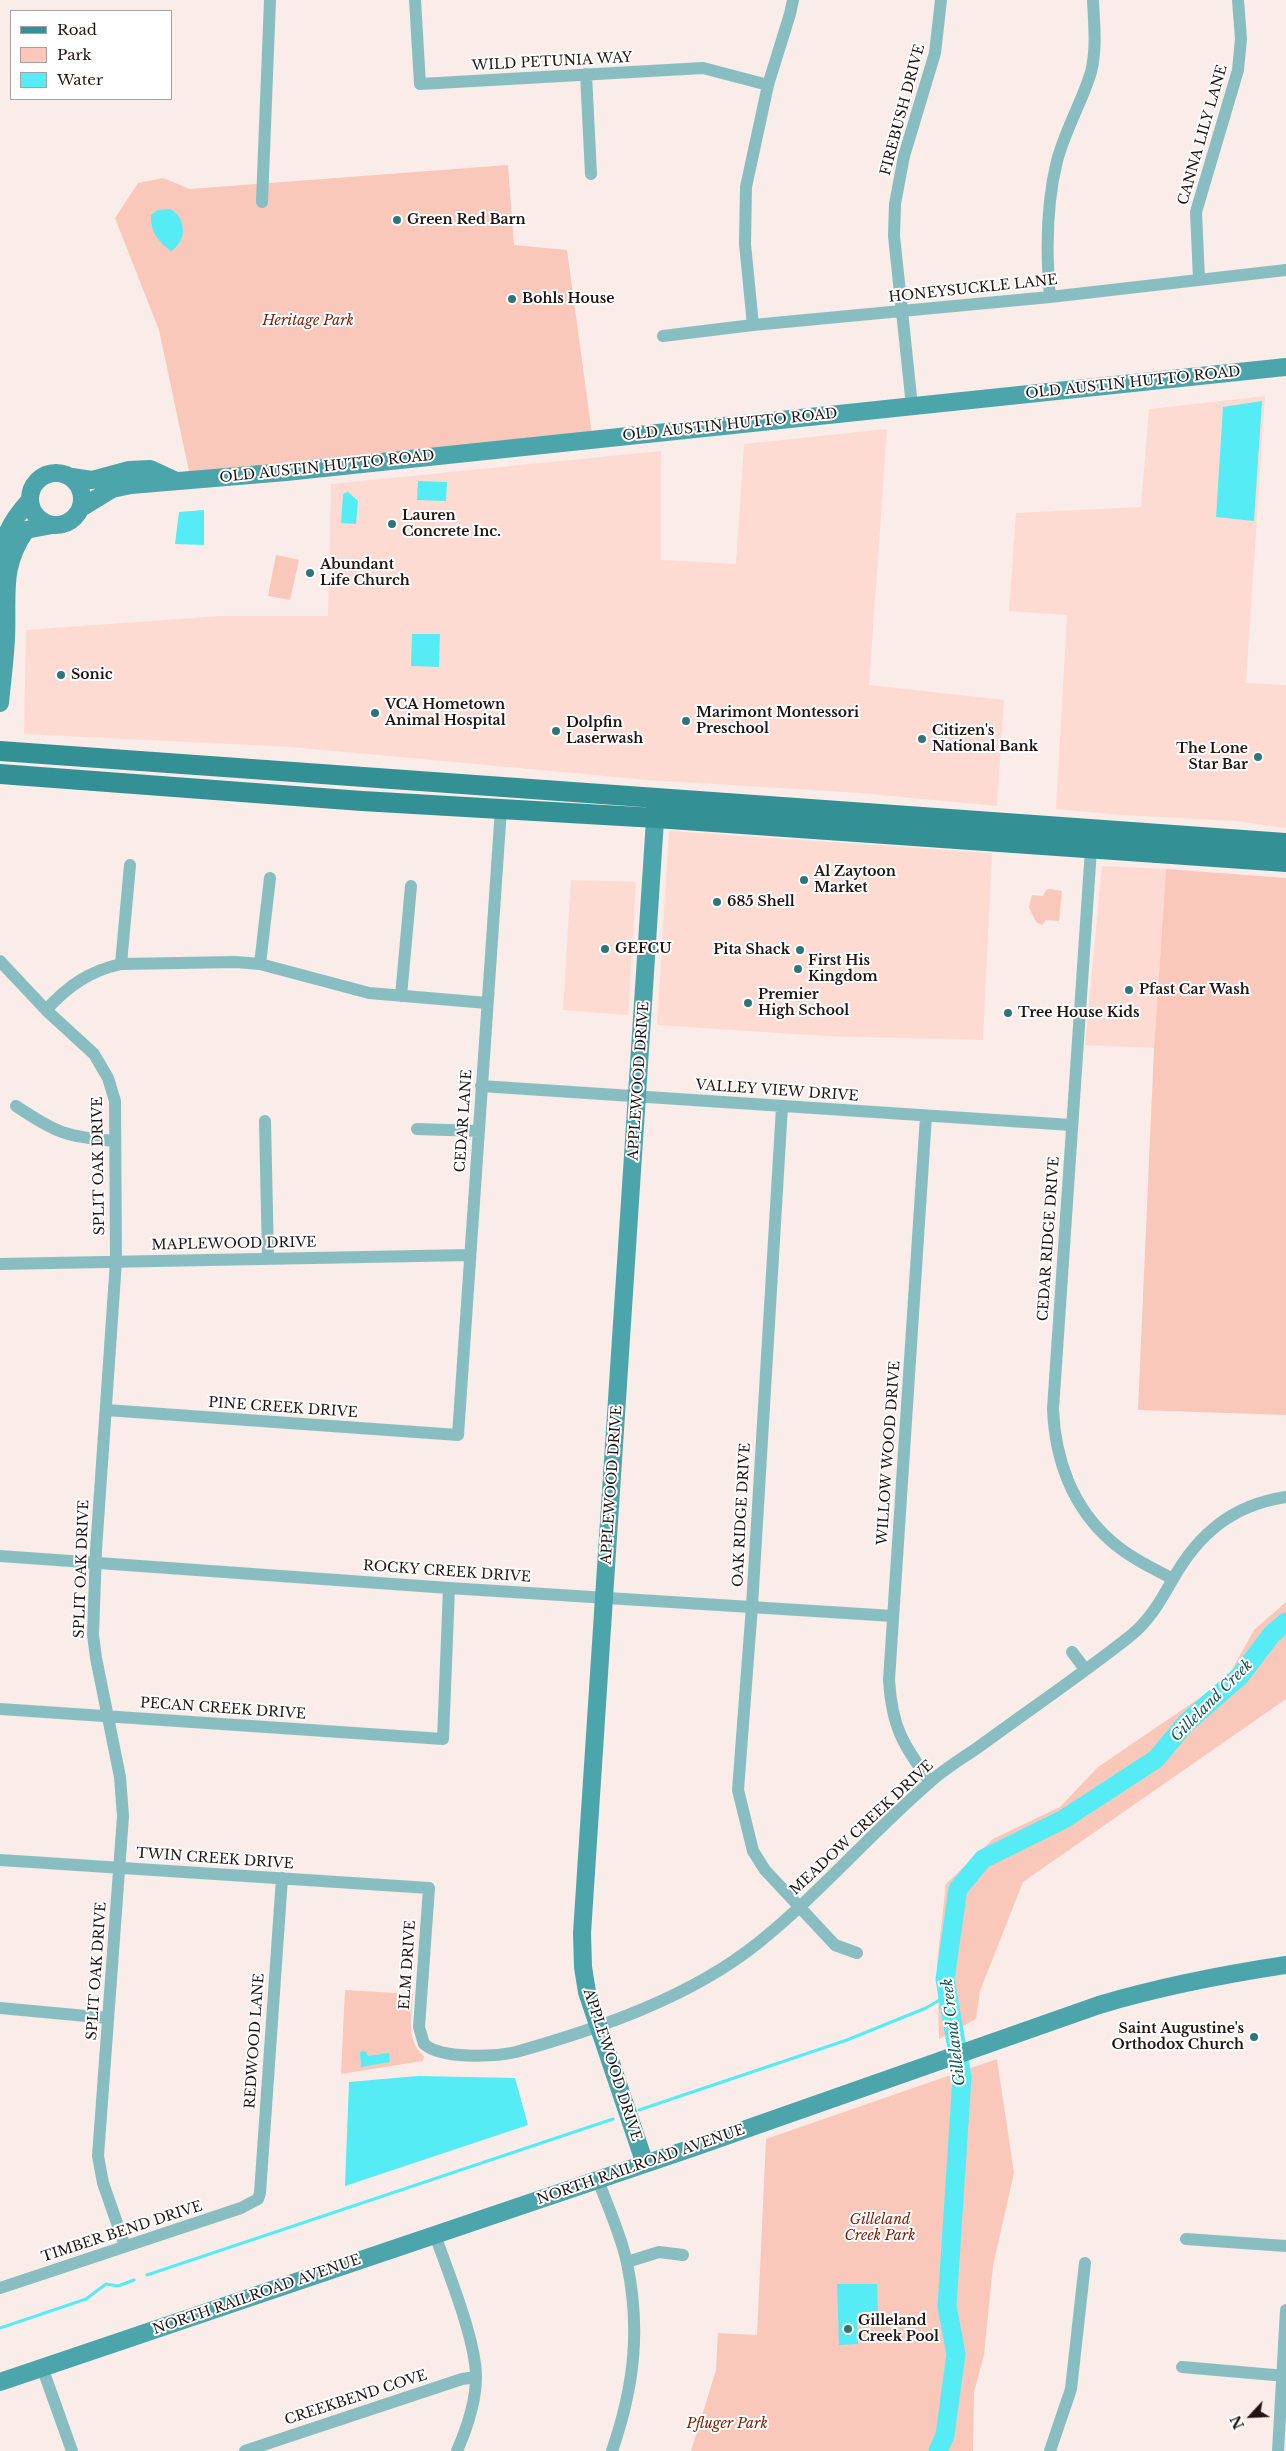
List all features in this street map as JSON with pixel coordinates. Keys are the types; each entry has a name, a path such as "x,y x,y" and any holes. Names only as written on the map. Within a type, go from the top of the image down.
{"main road":[{"path":"0,751 657,797 1222,848 1286,862"},
{"path":"0,774 362,801 656,818 1091,849 1222,848 1286,843"}],"street":[{"path":"262,202 270,0"},
{"name":"WILD PETUNIA WAY","path":"415,0 420,84 703,68 768,85"},
{"path":"753,325 745,244 746,187 768,85 793,0"},
{"name":"FIREBUSH DRIVE","path":"912,406 894,236 895,204 904,156 935,53 941,0"},
{"path":"1050,297 1047,256 1051,196 1057,160 1091,71 1095,42 1093,0"},
{"name":"CANNA LILY LANE","path":"1199,279 1196,212 1238,70 1241,38 1238,0"},
{"path":"586,74 592,174"},
{"name":"HONEYSUCKLE LANE","path":"663,336 753,325 1050,297 1286,270"},
{"name":"OLD AUSTIN HUTTO ROAD","path":"0,703 6,640 6,578 14,547 26,530 69,522 81,508 112,489 174,481 286,472 1286,367"},
{"name":"OLD AUSTIN HUTTO ROAD","path":"6,578 1,562 0,544 9,524 30,500 34,484 47,473 64,473 72,477 92,480 129,470 150,468 174,481"},
{"path":"72,477 82,491 81,508"},
{"path":"30,500 36,516 52,525"},
{"name":"APPLEWOOD DRIVE","path":"645,2164 587,1992 583,1967 582,1933 657,797"},
{"name":"CEDAR LANE","path":"458,1435 486,1003 501,809"},
{"name":"CEDAR RIDGE DRIVE","path":"1091,849 1053,1409 1056,1447 1062,1469 1087,1516 1111,1541 1134,1558 1173,1579"},
{"path":"121,964 130,865"},
{"path":"260,964 270,878"},
{"path":"401,996 411,886"},
{"name":"SPLIT OAK DRIVE","path":"0,961 46,1010 102,1064 115,1101 116,1261 96,1563 94,1635 123,1800 98,2156 104,2183 125,2246"},
{"path":"46,1010 75,982 104,968 121,964 236,962 260,964 369,993 486,1003"},
{"name":"VALLEY VIEW DRIVE","path":"481,1086 1071,1125"},
{"path":"16,1106 41,1123 68,1136 115,1141"},
{"name":"OAK RIDGE DRIVE","path":"782,1107 752,1606 738,1790 753,1851 765,1870 835,1945 857,1953"},
{"name":"WILLOW WOOD DRIVE","path":"926,1116 889,1680 890,1702 898,1731 909,1752 930,1782"},
{"path":"265,1121 268,1258"},
{"path":"417,1129 479,1131"},
{"name":"MAPLEWOOD DRIVE","path":"0,1264 469,1255"},
{"name":"PINE CREEK DRIVE","path":"106,1410 458,1435"},
{"name":"MEADOW CREEK DRIVE","path":"424,2044 438,2053 506,2054 598,2026 649,2007 723,1966 757,1944 799,1908 930,1782 1131,1636 1162,1599 1187,1556 1201,1538 1219,1524 1251,1506 1269,1499 1286,1496"},
{"name":"ROCKY CREEK DRIVE","path":"0,1556 449,1588 605,1596 893,1616"},
{"name":"PECAN CREEK DRIVE","path":"0,1709 443,1739 449,1588"},
{"path":"1072,1652 1085,1669"},
{"name":"TWIN CREEK DRIVE","path":"0,1860 429,1888"},
{"name":"REDWOOD LANE","path":"253,2203 260,2193 282,1878"},
{"name":"ELM DRIVE","path":"424,2044 419,2027 429,1888"},
{"name":"NORTH RAILROAD AVENUE","path":"0,2382 645,2164 1099,2005 1155,1988 1197,1979 1286,1965"},
{"path":"0,2008 108,2018"},
{"path":"598,2180 627,2262 636,2324 630,2388 612,2451"},
{"name":"TIMBER BEND DRIVE","path":"0,2288 253,2203"},
{"path":"435,2235 467,2331 476,2377 470,2416 457,2451"},
{"path":"1186,2238 1286,2246"},
{"path":"627,2262 659,2252 683,2255"},
{"path":"1050,2451 1071,2389 1085,2263"},
{"path":"1278,2451 1284,2376 1286,2310"},
{"path":"42,2367 72,2451"},
{"path":"1182,2367 1284,2376"},
{"name":"CREEKBEND COVE","path":"246,2451 462,2379 476,2377"}],"shaded area":[{"path":"1265,396 1246,683 1286,685 1286,828 1236,821 1121,815 1056,809 1067,615 1009,611 1016,513 1141,507 1149,409"},
{"path":"887,429 869,685 1004,700 997,806 861,793 648,780 292,747 24,734 26,630 221,616 328,616 331,484 661,451 661,560 736,564 744,444"},
{"path":"669,831 992,853 983,1040 826,1036 657,1025"},
{"path":"1102,866 1166,869 1154,1048 1085,1045"},
{"path":"571,880 636,882 628,1015 563,1010"}],"green space":[{"name":"Heritage Park","path":"508,165 514,245 567,250 592,434 190,476 159,330 115,218 138,183 163,178 190,189"},
{"path":"276,555 299,560 290,600 268,596"},
{"path":"1166,869 1286,878 1286,1415 1138,1410 1154,1048"},
{"path":"1046,890 1062,891 1059,921 1046,920 1042,925 1036,922 1029,907 1032,895 1043,896"},
{"path":"1286,1602 1286,1699 1023,1882 980,1991 976,2019 939,2039 937,1963 946,1884 993,1839 1060,1807 1098,1767 1226,1680 1254,1630"},
{"path":"345,1990 413,1994 412,2035 418,2050 424,2056 423,2061 341,2074"},
{"name":"Gilleland Creek Park","path":"997,2059 1014,2173 993,2266 984,2355 974,2392 973,2451 691,2451 716,2370 718,2333 757,2335 766,2139"}],"water":[{"path":"170,209 179,218 183,229 180,241 171,251 156,236 151,221 151,215 158,210"},
{"path":"1262,401 1254,521 1216,517 1223,407"},
{"path":"418,481 447,482 446,501 417,500"},
{"path":"348,492 358,501 356,524 341,523 343,494"},
{"path":"204,510 204,545 175,544 179,512"},
{"path":"412,634 440,634 439,667 411,666"},
{"path":"365,2051 368,2056 389,2053 390,2062 361,2067 360,2052"},
{"path":"418,2076 515,2078 528,2125 345,2186 349,2082"},
{"name":"Gilleland Creek Pool","path":"837,2284 877,2284 878,2312 857,2313 858,2344 839,2345"}],"waterway":[{"name":"Gilleland Creek","path":"938,2451 945,2435 956,2354 947,2306 962,2077 945,1979 958,1889 983,1859 1064,1819 1156,1759 1186,1723 1240,1676 1272,1634 1286,1622"},
{"path":"639,2110 847,2040 926,2008 948,1995"},
{"path":"147,2275 613,2119"},
{"path":"0,2328 86,2299 106,2284 118,2286 134,2280"}],"place":[{"name":"Green Red Barn","path":"397,220"},
{"name":"Bohls House","path":"512,299"},
{"name":"Lauren Concrete Inc.","path":"392,524"},
{"name":"Abundant Life Church","path":"310,573"},
{"name":"Sonic","path":"61,675"},
{"name":"VCA Hometown Animal Hospital","path":"375,713"},
{"name":"Marimont Montessori Preschool","path":"686,721"},
{"name":"Dolpfin Laserwash","path":"556,731"},
{"name":"Citizen's National Bank","path":"922,739"},
{"name":"The Lone Star Bar","path":"1258,757"},
{"name":"Al Zaytoon Market","path":"804,880"},
{"name":"685 Shell","path":"717,902"},
{"name":"GEFCU","path":"605,949"},
{"name":"Pita Shack","path":"800,950"},
{"name":"First His Kingdom","path":"798,969"},
{"name":"Pfast Car Wash","path":"1129,990"},
{"name":"Premier High School","path":"748,1003"},
{"name":"Tree House Kids","path":"1008,1013"},
{"name":"Saint Augustine's Orthodox Church","path":"1254,2037"},
{"name":"Gilleland Creek Pool","path":"848,2329"}],"park label":[{"name":"Pfluger Park","path":"727,2424"}]}
